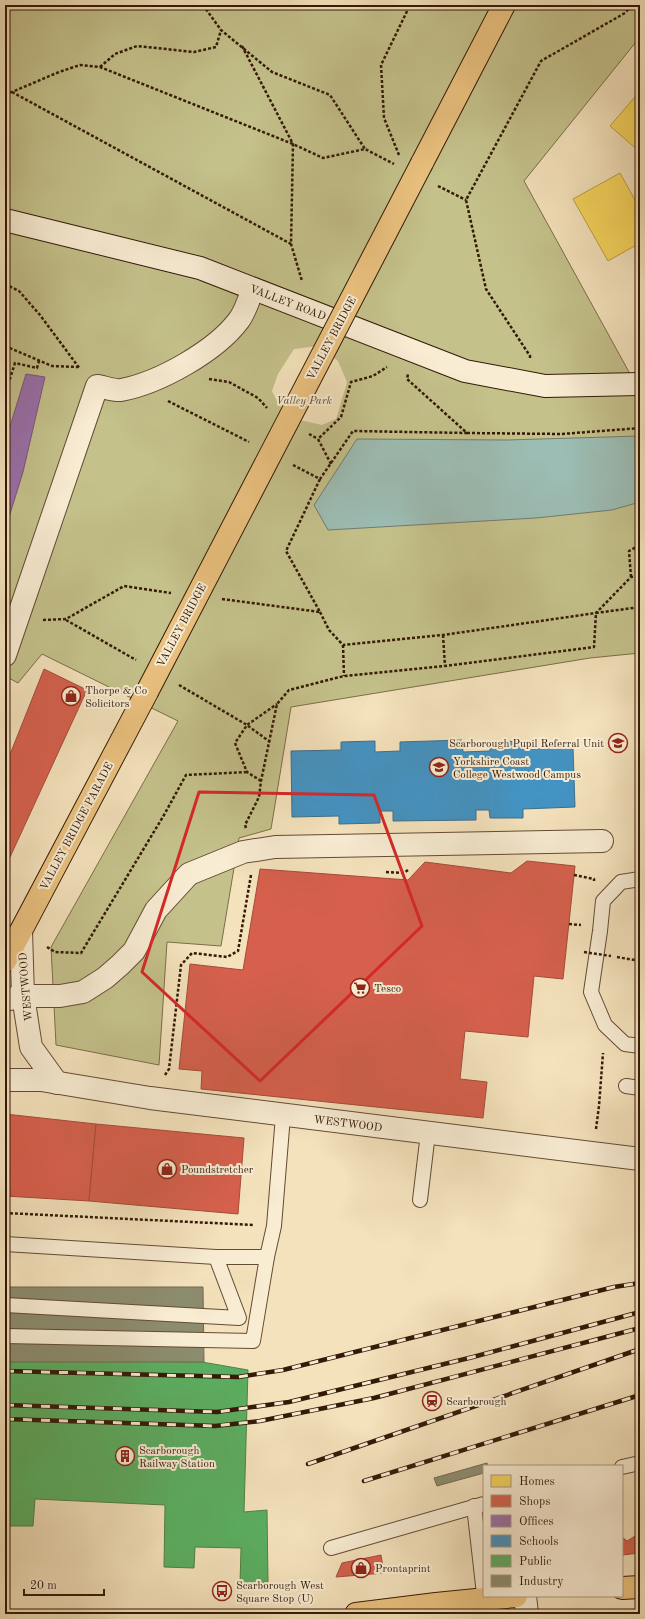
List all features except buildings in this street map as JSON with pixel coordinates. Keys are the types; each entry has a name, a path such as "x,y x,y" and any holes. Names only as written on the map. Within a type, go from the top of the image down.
{"highway":[{"name":"VALLEY BRIDGE","path":"147,692 504,5"},
{"name":"VALLEY BRIDGE PARADE","path":"5,961 147,692"},
{"path":"623,1588 640,1587"},
{"path":"356,1614 484,1597"}],"street":[{"name":"VALLEY ROAD","path":"5,220 200,268 465,371 545,386 640,384"},
{"path":"5,655 97,386 120,391 150,381 181,367 223,338 240,319 253,289"},
{"path":"14,998 60,996 83,992 105,978 134,950 156,910 189,874 244,852 253,860 283,847 602,841"},
{"name":"WESTWOOD","path":"21,931 14,998 31,1047 57,1083"},
{"name":"WESTWOOD","path":"5,1080 42,1080 150,1098 283,1116 640,1159"},
{"path":"525,1597 527,1614"}],"lane":[{"path":"640,879 621,882 603,901 591,992 606,1025 625,1044 640,1046"},
{"path":"626,1086 640,1088"},
{"path":"5,1336 253,1341 266,1257 274,1226 283,1116"},
{"path":"420,1200 428,1133"},
{"path":"5,1244 216,1257 266,1257"},
{"path":"216,1257 239,1318"},
{"path":"5,1305 257,1318"},
{"path":"623,1467 640,1463"},
{"path":"331,1548 479,1505 483,1579"}],"path":[{"path":"203,5 221,30 272,72 330,95 365,149 398,166"},
{"path":"401,162 384,118 381,65 410,5"},
{"path":"530,356 486,289 466,200 541,60 625,13 632,5"},
{"path":"100,67 115,54 136,46 194,52 216,47 221,30"},
{"path":"242,46 292,144 291,244 310,311"},
{"path":"5,93 12,92 59,72 80,65 100,67 292,144 323,158 365,149"},
{"path":"12,92 291,244"},
{"path":"432,183 466,200"},
{"path":"5,284 19,291 40,315 78,367 97,386"},
{"path":"5,346 52,366 78,367"},
{"path":"412,351 407,379 467,432"},
{"path":"318,439 341,417 351,382 373,376 412,351"},
{"path":"5,394 15,363 37,368 39,361"},
{"path":"205,378 229,382 258,398 271,413"},
{"path":"138,385 250,443"},
{"path":"292,465 320,479 353,431 562,434 640,428"},
{"path":"306,433 318,439 331,464"},
{"path":"631,577 629,551 640,545"},
{"path":"261,781 247,772 235,743 247,725 277,704 289,690 344,676 445,666 594,646 596,613 631,577 640,576"},
{"path":"343,645 443,635 640,607"},
{"path":"320,612 329,630 343,645 344,676"},
{"path":"443,635 445,666"},
{"path":"150,1098 169,1069 181,965 192,953 227,957 238,951 253,860 245,825 259,797 277,704"},
{"path":"21,931 55,952 81,953 164,815 186,775 247,772"},
{"path":"380,871 404,873 409,869"},
{"path":"584,952 640,961"},
{"path":"5,1213 274,1226"}],"highlighted area":[{"path":"199,792 374,795 422,926 260,1081 142,972"}],"green space":[{"name":"Valley Park","path":"5,5 640,5 640,37 524,181 640,392 640,653 590,658 291,707 271,829 239,838 221,946 167,942 159,1065 56,1045 51,947 178,721 42,654 18,683 5,676"}],"water":[{"path":"640,436 640,502 612,510 536,518 328,530 314,505 357,439 507,440"}],"pier":[{"path":"318,346 338,361 347,382 336,419 322,425 291,418 278,403 272,391 278,374 294,349"}],"railway":[{"path":"5,1371 238,1377 283,1370 614,1287 640,1283"},
{"path":"5,1405 217,1412 289,1402 473,1357 640,1312"},
{"path":"5,1419 215,1426 260,1421 374,1398 640,1328"},
{"path":"308,1464 640,1349"},
{"path":"364,1481 640,1395"}],"place":[{"name":"Thorpe & Co Solicitors","path":"71,696"},
{"name":"Scarborough Pupil Referral Unit","path":"618,743"},
{"name":"Yorkshire Coast College Westwood Campus","path":"439,767"},
{"name":"Tesco","path":"360,988"},
{"name":"Poundstretcher","path":"167,1169"},
{"name":"Scarborough","path":"432,1401"},
{"name":"Scarborough Railway Station","path":"125,1456"},
{"name":"Prontaprint","path":"361,1568"},
{"name":"Scarborough West Square Stop (U)","path":"222,1591"}]}
